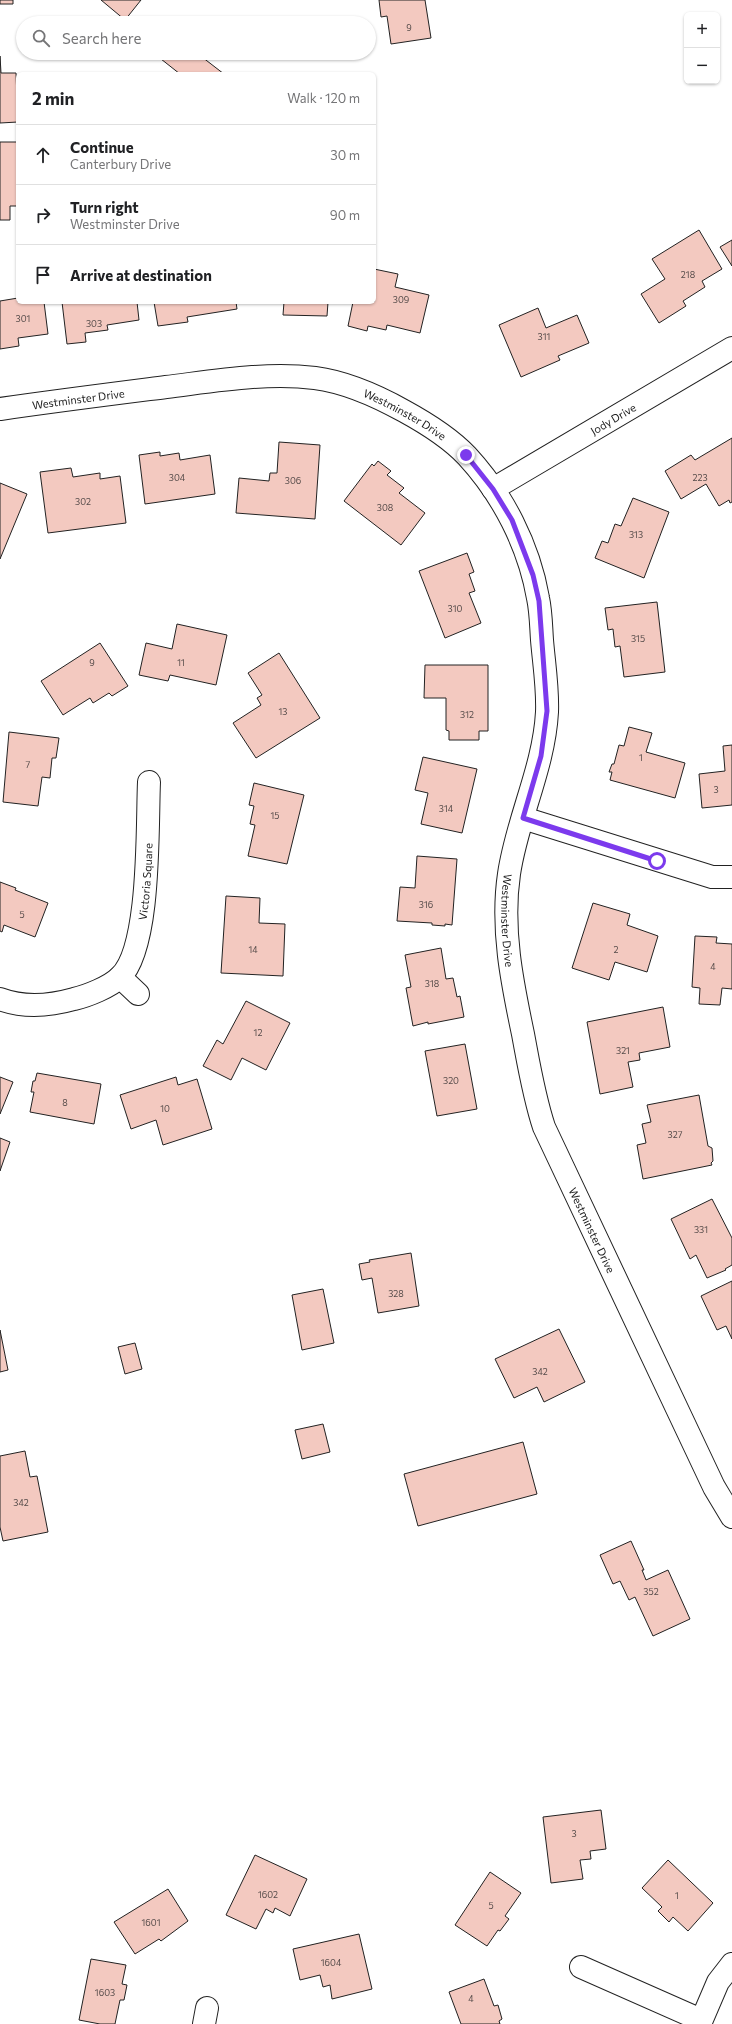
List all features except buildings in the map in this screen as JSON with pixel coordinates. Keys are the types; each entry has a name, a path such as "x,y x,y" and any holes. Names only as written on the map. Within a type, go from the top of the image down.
{"street":[{"name":"Jody Drive","path":"493,489 732,348"},
{"name":"Westminster Drive","path":"0,408 221,380 276,376 316,378 355,388 386,401 428,424 466,455 493,489 512,520 533,575 539,601 545,669 547,711 541,756 509,873 506,915 509,956 536,1100 544,1127 714,1487 732,1517"},
{"name":"Victoria Square","path":"120,977 136,947 145,897 148,782"},
{"path":"523,818 712,877 732,877"},
{"path":"0,999 14,1004 53,1005 89,995 120,977 138,994"},
{"path":"581,1967 700,2022 718,1982 732,1964"}],"route":[{"path":"466,455 493,489 512,520 533,575 539,601 546,675 547,711 541,756 523,818 657,861"}]}
